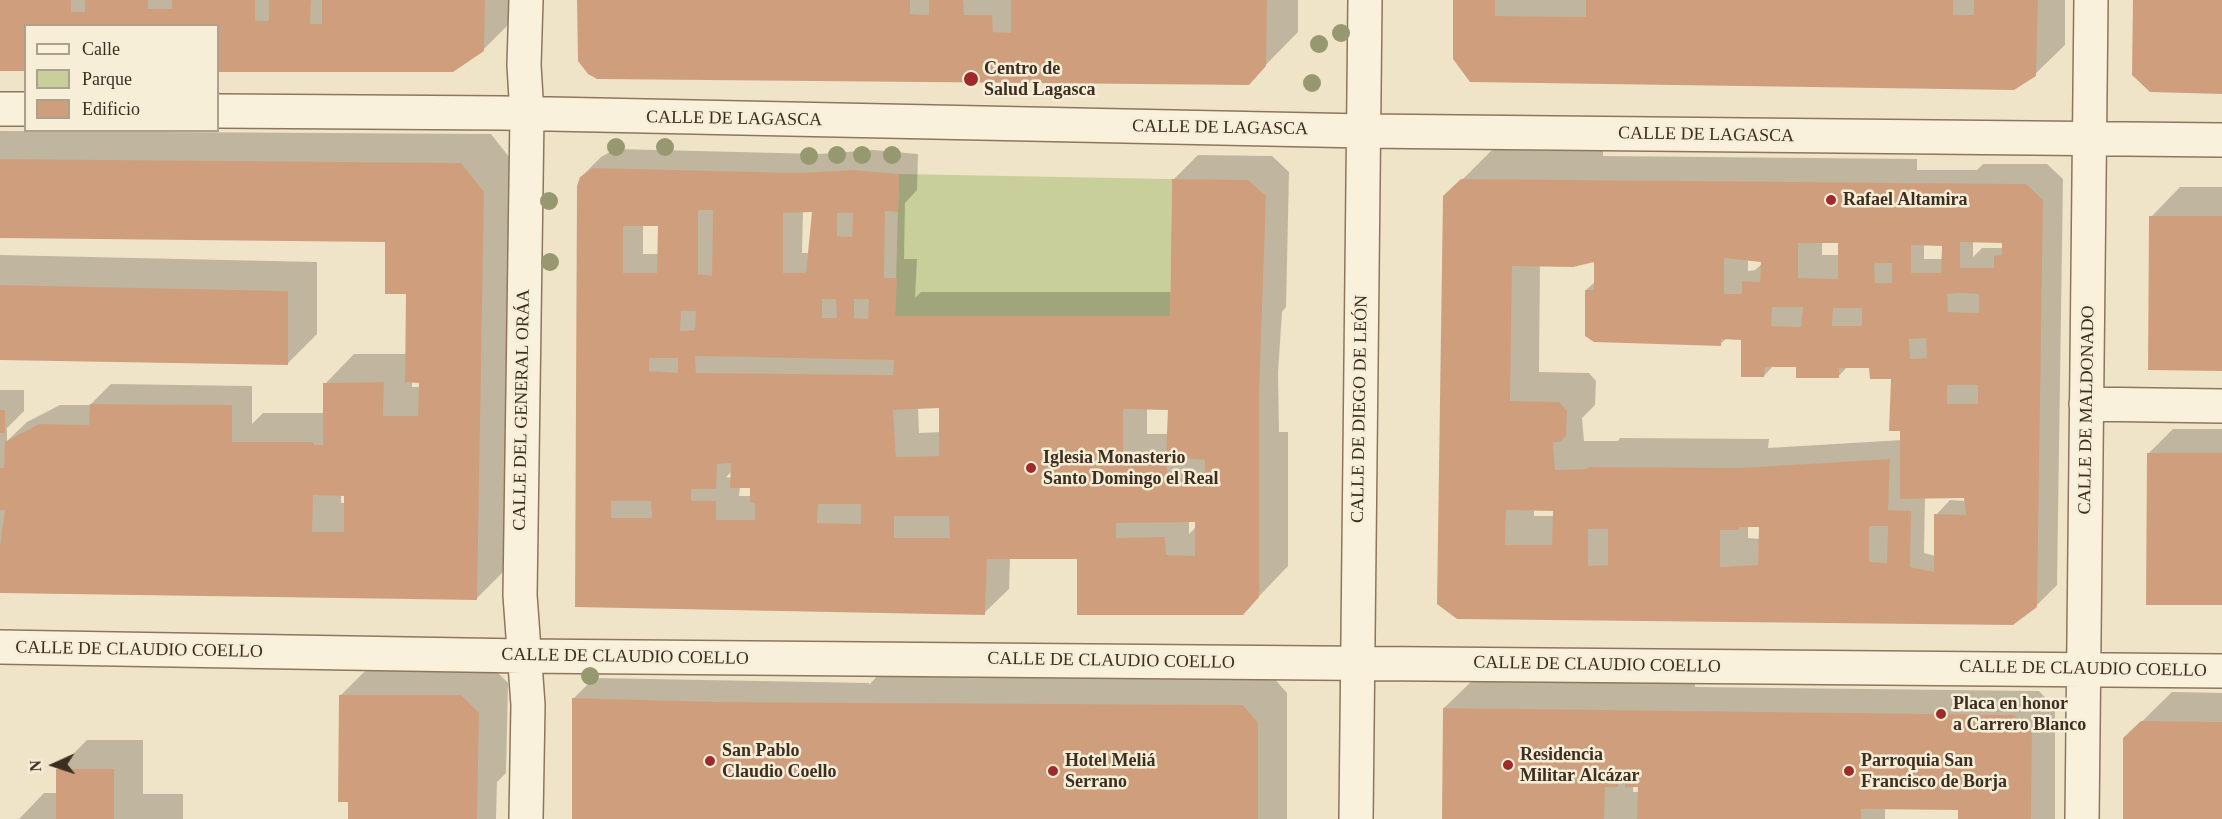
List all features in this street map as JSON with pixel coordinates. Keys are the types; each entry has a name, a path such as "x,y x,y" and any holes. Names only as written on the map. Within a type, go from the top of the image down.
{"street":[{"name":"CALLE DEL GENERAL ORÁA","path":"526,0 524,65 527,115 520,595 528,705 526,819"},
{"name":"CALLE DE DIEGO DE LEÓN","path":"1356,819 1365,0"},
{"name":"CALLE DE MALDONADO","path":"2082,819 2091,0"},
{"path":"0,109 24,109"},
{"name":"CALLE DE LAGASCA","path":"219,111 1364,131 2222,140"},
{"path":"2086,404 2222,406"},
{"name":"CALLE DE CLAUDIO COELLO","path":"0,647 523,656 2222,671"}],"green space":[{"path":"899,174 1172,179 1170,316 895,316"}],"building":[{"path":"0,0 71,0 71,12 85,12 85,0 148,0 148,9 172,9 172,0 255,0 255,21 269,21 269,0 311,0 310,24 322,24 322,0 485,0 484,51 453,72 219,72 219,24 24,24 24,71 0,71"},
{"path":"577,0 910,0 910,14 929,15 929,0 963,0 964,15 992,15 993,32 1011,33 1011,0 1267,0 1266,66 1249,85 597,79 588,74 578,61"},
{"path":"1453,0 1495,0 1495,16 1586,17 1586,0 1953,0 1953,15 1974,15 1974,0 2038,0 2036,76 2014,90 1470,82 1453,59"},
{"path":"2133,0 2222,0 2222,94 2150,92 2132,75"},
{"path":"0,159 461,163 484,192 477,600 0,593 0,546 5,510 0,510 0,468 4,468 5,442 39,424 89,425 90,404 232,405 232,442 313,442 314,445 323,445 323,383 384,382 383,416 418,416 419,383 405,382 406,294 385,294 385,242 0,238","holes":["313,495 344,496 344,532 312,532"]},
{"path":"593,168 799,173 852,170 899,174 898,212 885,211 884,278 897,278 895,316 1170,316 1172,179 1248,180 1266,196 1259,394 1259,597 1243,615 1077,615 1077,559 987,559 985,615 575,607 577,186 580,177","holes":["698,210 713,210 712,276 698,274","812,212 806,273 783,273 783,213","837,213 853,213 852,237 837,236","623,226 658,226 657,273 623,273","822,299 836,299 837,318 822,318","854,299 869,299 868,319 854,318","681,311 696,311 695,330 680,331","695,356 894,360 893,375 696,373","649,358 678,358 678,373 649,371","939,408 939,456 896,457 893,410","1123,409 1168,410 1166,457 1123,458","1166,457 1205,460 1205,478 1168,479","731,463 730,488 750,488 750,502 755,503 755,520 716,520 716,501 691,501 691,489 716,489 717,464","611,501 651,501 652,518 611,518","818,504 861,504 861,524 817,523","894,516 949,516 950,538 894,538","1195,522 1195,556 1166,555 1165,537 1116,538 1116,523"]},
{"path":"1461,179 2026,184 2043,200 2037,607 2013,625 1457,619 1437,604 1443,196","holes":["1960,242 2002,243 2002,255 1994,256 1994,268 1960,268","1798,243 1838,243 1838,279 1798,278","1911,245 1942,246 1941,273 1911,273","1724,258 1761,262 1760,282 1742,281 1742,294 1724,294","1594,262 1594,290 1585,290 1585,336 1594,342 1721,346 1721,339 1741,340 1741,377 1764,377 1765,367 1796,367 1796,378 1839,378 1839,368 1869,368 1870,379 1891,379 1889,431 1900,431 1900,499 1964,498 1966,515 1934,514 1934,572 1910,567 1911,511 1888,510 1890,459 1740,468 1589,467 1587,469 1555,470 1553,442 1560,442 1566,436 1567,411 1559,402 1510,401 1512,266 1573,267","1874,263 1892,263 1892,283 1875,283","1947,294 1979,294 1979,313 1948,312","1772,307 1803,307 1801,327 1771,326","1833,308 1862,308 1862,326 1832,326","1926,338 1927,358 1910,359 1909,339","1947,385 1978,385 1978,404 1947,404","1506,510 1553,511 1552,545 1505,545","1869,526 1888,526 1887,563 1869,562","1759,527 1758,565 1720,567 1720,530","1588,529 1608,529 1608,565 1588,566"]},
{"path":"2149,216 2222,216 2222,371 2148,370"},
{"path":"0,285 288,291 288,365 0,360"},
{"path":"0,410 5,410 5,433 0,433"},
{"path":"2147,453 2222,453 2222,605 2146,605"},
{"path":"339,695 461,695 479,713 477,819 348,819 348,802 338,802"},
{"path":"572,698 719,702 1243,705 1258,723 1258,819 572,819"},
{"name":"Parroquia San Francisco de Borja","path":"1443,708 2014,715 2032,733 2031,819 1958,819 1958,810 1861,809 1861,819 1637,819 1638,787 1625,787 1625,775 1619,776 1618,787 1605,787 1604,819 1442,819"},
{"path":"2141,721 2222,722 2222,819 2123,819 2123,738"},
{"path":"56,769 114,769 114,819 56,819"}],"place":[{"name":"Centro de Salud Lagasca","path":"971,79"},
{"name":"Rafael Altamira","path":"1831,200"},
{"name":"Iglesia Monasterio Santo Domingo el Real","path":"1031,468"},
{"name":"Placa en honor a Carrero Blanco","path":"1941,714"},
{"name":"San Pablo Claudio Coello","path":"710,761"},
{"name":"Residencia Militar Alcázar","path":"1508,765"},
{"name":"Hotel Meliá Serrano","path":"1053,771"},
{"name":"Parroquia San Francisco de Borja","path":"1849,771"}]}
